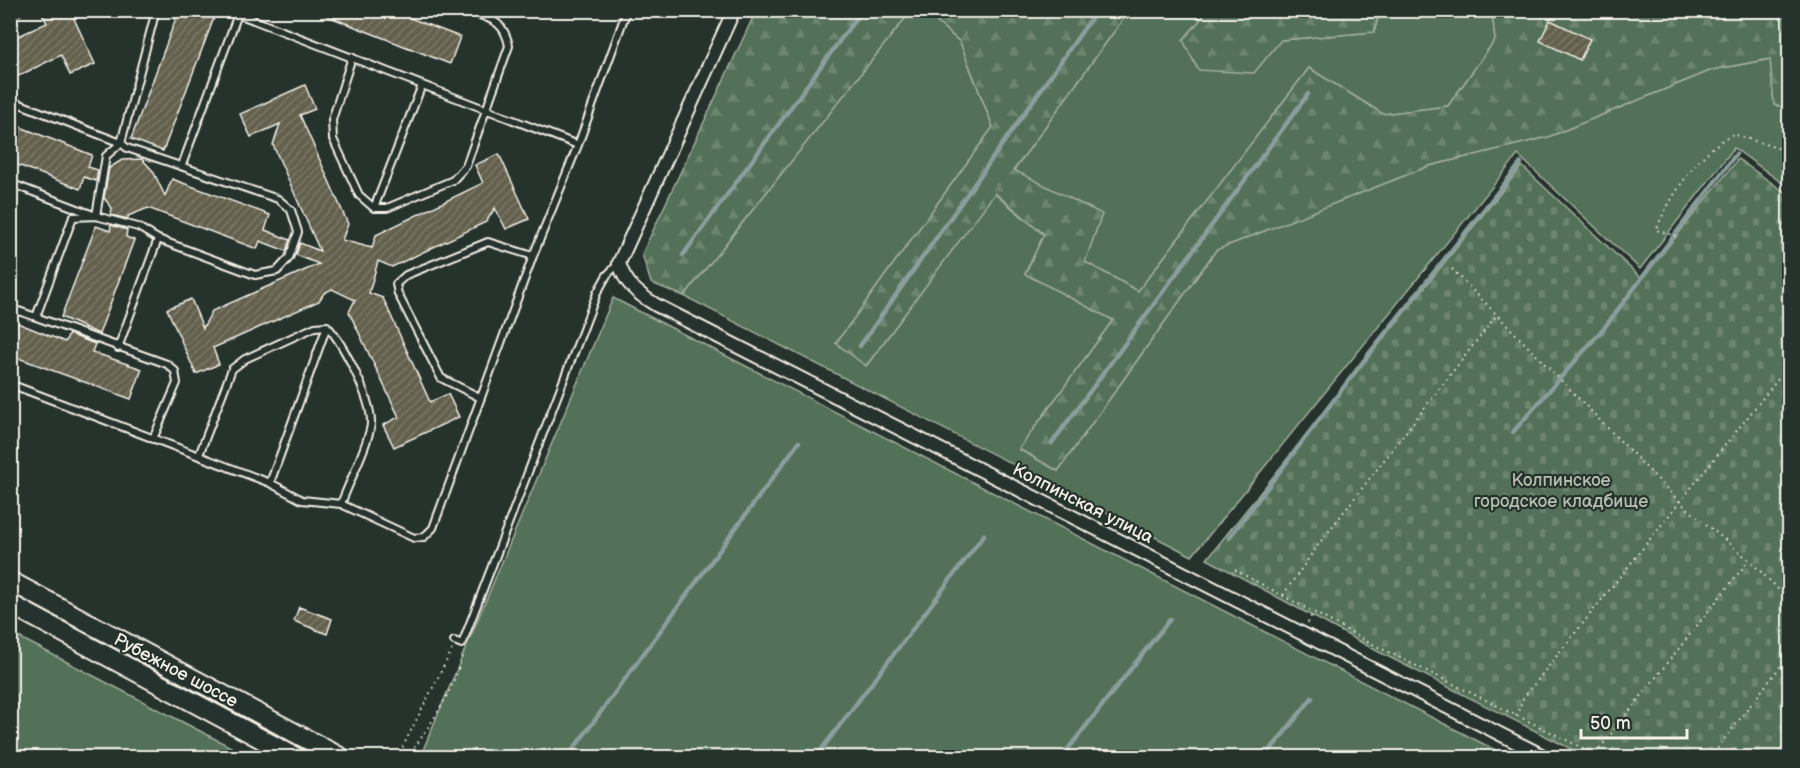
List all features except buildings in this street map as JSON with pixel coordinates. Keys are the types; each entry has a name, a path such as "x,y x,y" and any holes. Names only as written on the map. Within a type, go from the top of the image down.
{"main road":[{"name":"Рубежное шоссе","path":"10,581 342,758"},
{"name":"Рубежное шоссе","path":"10,604 297,758"}],"street":[{"path":"620,262 734,10"},
{"name":"Колпинская улица","path":"620,262 627,283 656,305 1546,758"}],"lane":[{"path":"10,15 20,10"},
{"path":"96,216 106,156 121,143 156,10"},
{"path":"351,57 332,120 333,139 359,195 374,208 387,208 453,180 466,166 509,46 507,31 497,23 466,10"},
{"path":"10,384 270,483 302,500 341,504 414,538 424,537 433,528 627,10"},
{"path":"182,165 239,12 578,145"},
{"path":"374,208 422,85"},
{"path":"10,103 15,102 121,143 127,148 182,165 278,200 291,210 298,232 289,258 276,271 255,275 158,239 138,227 96,216 10,183"},
{"path":"36,316 73,217 96,216"},
{"path":"118,348 158,239"},
{"path":"481,398 441,378 398,294 396,284 406,275 488,242 533,256"},
{"path":"458,643 597,293 607,275 620,262"},
{"path":"10,308 167,364 175,371 177,383 153,439"},
{"path":"327,326 336,336 368,403 372,424 341,504"},
{"path":"199,455 232,369 245,359 315,327 327,326"},
{"path":"270,483 327,326"}],"path":[{"path":"1676,236 1656,230 1669,200 1714,144 1733,134 1790,152"},
{"path":"1452,269 1681,503 1749,560 1790,601"},
{"path":"1283,596 1318,545 1496,316"},
{"path":"1516,716 1524,697 1790,364"},
{"path":"1595,754 1749,560"},
{"path":"1235,570 1516,716 1603,758"},
{"path":"1308,623 1313,612"},
{"path":"397,758 458,643 464,652 446,700 428,731 408,758"},
{"path":"1710,758 1790,654"}],"green space":[{"path":"756,11 911,11 684,296 651,283 642,254"},
{"path":"911,11 924,11 960,42 993,127 836,343 867,365 994,193 1044,235 1025,274 1113,320 1019,449 1058,471 1216,250 1429,166 1548,137 1712,70 1771,59 1774,105 1789,108 1789,188 1734,148 1640,269 1518,155 1192,556 684,296"},
{"path":"924,11 1129,11 1014,170 1102,214 1085,262 1138,291 1309,68 1383,114 1448,106 1495,40 1492,11 1789,11 1789,108 1774,105 1770,59 1712,70 1548,137 1429,166 1216,250 1058,471 1019,449 1113,320 1025,274 1044,234 995,193 866,366 836,343 993,127 960,42"},
{"path":"1129,11 1208,11 1183,40 1281,40 1374,32 1380,11 1492,11 1495,40 1448,106 1383,114 1309,68 1138,291 1085,262 1013,171"},
{"path":"1208,11 1380,11 1374,32 1281,40 1254,73 1198,70 1183,40"},
{"name":"Колпинское городское кладбище","path":"1738,159 1789,195 1789,757 1587,757 1379,652 1207,559 1522,166 1642,279"},
{"path":"613,298 1509,757 420,757"},
{"path":"11,633 250,757 11,757"}],"waterway":[{"path":"683,255 862,10"},
{"path":"860,346 1097,10"},
{"path":"1052,443 1308,94"},
{"path":"1513,432 1604,328 1736,154"},
{"path":"1229,538 1368,355 1521,163"},
{"path":"567,758 799,442"},
{"path":"815,758 984,535"},
{"path":"1061,758 1170,619"},
{"path":"1264,758 1312,698"}]}
